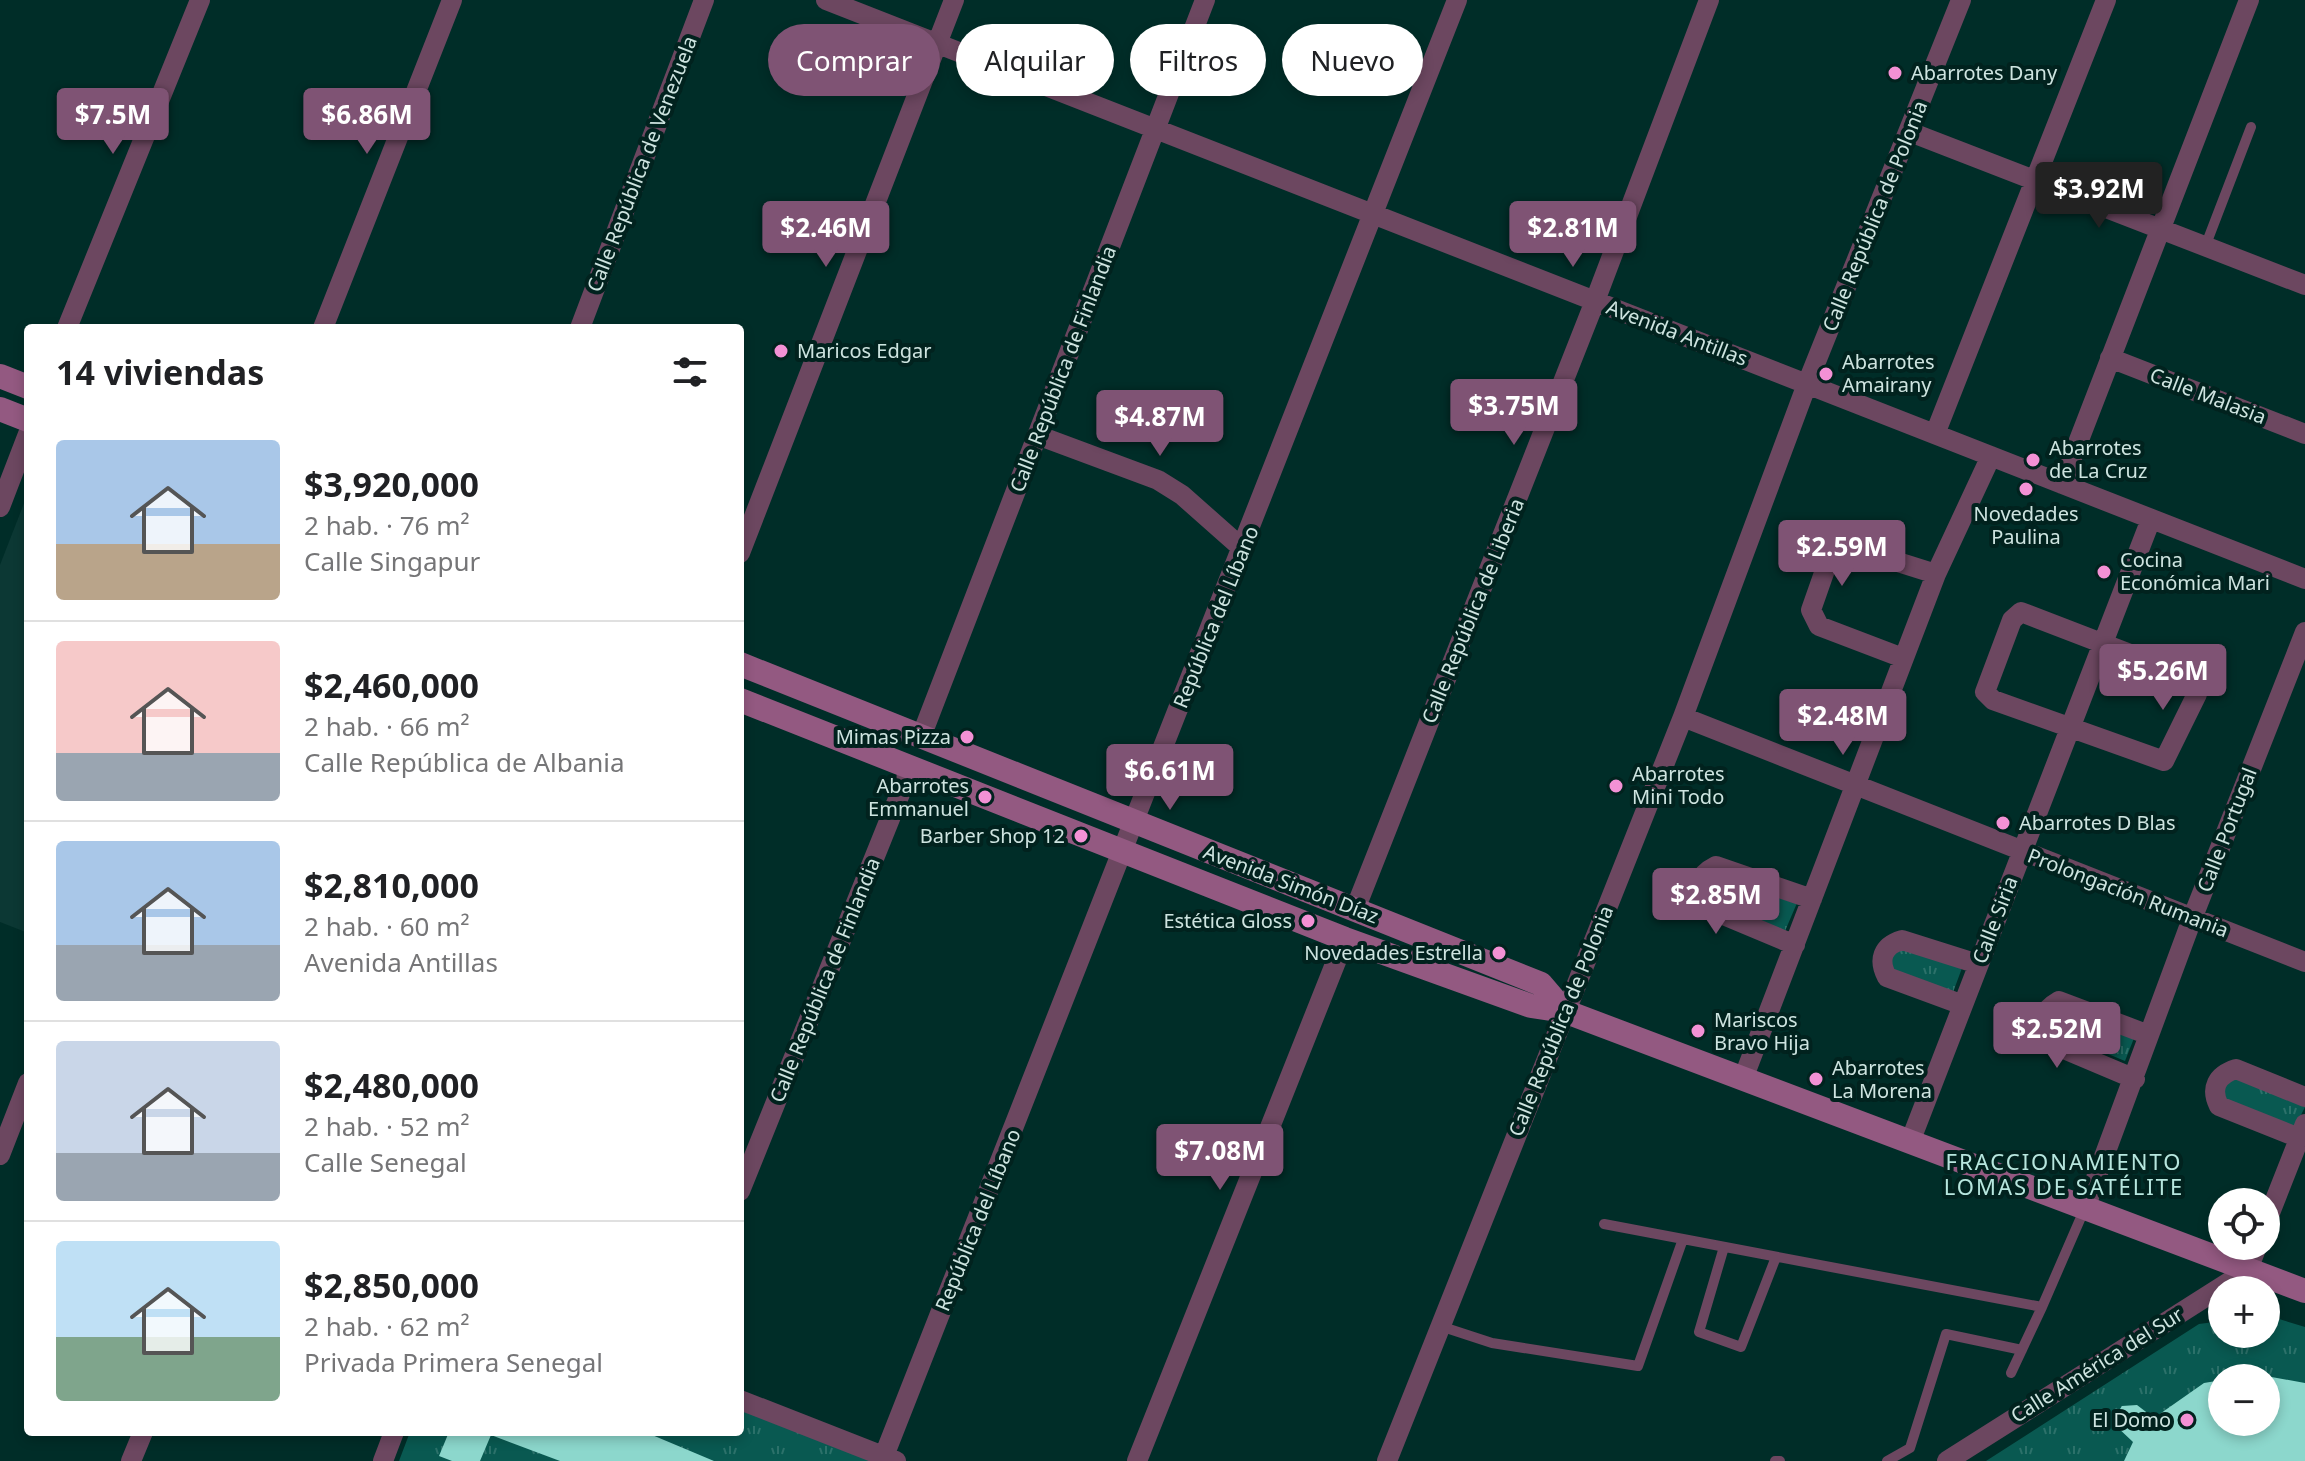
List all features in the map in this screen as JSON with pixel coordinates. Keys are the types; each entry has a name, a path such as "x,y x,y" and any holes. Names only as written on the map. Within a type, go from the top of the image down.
{"main road":[{"path":"0,376 24,385"},
{"path":"0,409 24,418"},
{"name":"Avenida Simón Díaz","path":"744,666 1134,824 1356,907 1541,984 1564,1011"},
{"name":"Avenida Simón Díaz","path":"744,702 1345,939 1531,1006 1564,1011 2305,1291"}],"street":[{"path":"69,324 200,0"},
{"path":"325,324 452,0"},
{"name":"Calle República de Venezuela","path":"582,324 704,0"},
{"name":"Avenida Antillas","path":"826,0 887,24"},
{"path":"940,36 954,0"},
{"name":"Calle República de Finlandia","path":"921,737 1205,0"},
{"name":"República del Líbano","path":"890,1459 1134,824 1457,0"},
{"name":"Calle República de Liberia","path":"1356,907 1595,301 1709,0"},
{"name":"Calle República de Polonia","path":"1387,1461 1683,717 1807,384 1961,0"},
{"path":"1935,434 2032,180 2106,0"},
{"path":"2062,484 2249,0"},
{"name":"Avenida Antillas","path":"940,45 2305,579"},
{"path":"744,543 917,96"},
{"path":"1910,132 2305,285"},
{"name":"Calle Malasia","path":"2110,358 2305,434"},
{"path":"1037,435 1158,480 1182,495 1243,549"},
{"path":"0,507 24,444"},
{"path":"1743,1079 1936,574 1991,456"},
{"name":"Calle Siria","path":"1910,1142 2151,519"},
{"path":"1903,658 1819,626 1813,619 1811,610 1831,553 1847,546 1936,574"},
{"path":"2021,612 2102,642 2190,677 2197,684 2197,694 2164,761 1993,700 1985,692 1987,679 2012,620 2021,612"},
{"name":"Calle Portugal","path":"2085,1208 2192,919 2305,632"},
{"name":"Prolongación Rumania","path":"1683,717 1855,788 2305,962"},
{"name":"Calle República de Finlandia","path":"744,1181 910,769"},
{"path":"1795,945 1702,906 1697,896 1698,882 1706,871 1716,866 1812,899"},
{"path":"1137,1461 1345,939"},
{"path":"1963,1005 1887,977 1881,966 1882,955 1891,943 1902,940 1978,964"},
{"path":"2135,1079 2045,1041 2040,1031 2042,1019 2049,1007 2059,1001 2149,1035"},
{"path":"2280,1188 2302,1131 2219,1106 2214,1096 2215,1084 2225,1073 2236,1069 2305,1097"},
{"path":"0,1155 24,1092"},
{"path":"2248,1270 2252,1260"},
{"name":"Calle América del Sur","path":"1947,1461 2248,1270"},
{"path":"744,1402 890,1459"},
{"path":"131,1461 141,1436"},
{"path":"383,1461 392,1436"}],"lane":[{"path":"2205,247 2251,127"},
{"path":"2011,1373 2085,1208"},
{"path":"1604,1224 2042,1307"},
{"path":"1440,1326 1492,1343 1638,1366 1683,1239"},
{"path":"1724,1247 1699,1332 1741,1347 1776,1257"},
{"path":"1887,1461 1910,1448 1946,1334 2022,1350"}],"shaded area":[{"path":"24,503 24,931 0,922 0,565"}],"green space":[{"path":"1713,873 1797,903 1785,931 1704,901"},
{"path":"1894,942 1962,968 1952,995 1882,969"},
{"path":"2065,1004 2136,1033 2125,1061 2050,1030"},
{"path":"2230,1064 2305,1107 2294,1129 2217,1095"},
{"path":"2280,1319 2305,1327 2305,1461 1986,1461 2199,1324 2208,1323 2208,1348 2280,1348"},
{"path":"744,1411 872,1461 399,1461 408,1436 744,1436"}],"building":[{"name":"El Domo","path":"2280,1379 2305,1383 2305,1461 2124,1461 2133,1442 2115,1425 2114,1418 2122,1406 2137,1405 2154,1418 2208,1382 2208,1436 2280,1436"},
{"path":"447,1436 491,1436 480,1461 452,1461 439,1456"},
{"path":"494,1436 655,1436 714,1461 560,1461"}],"place":[{"name":"Abarrotes Dany","path":"1895,73"},
{"name":"Maricos Edgar","path":"781,351"},
{"name":"Abarrotes Amairany","path":"1826,374"},
{"name":"Abarrotes de La Cruz","path":"2033,460"},
{"name":"Novedades Paulina","path":"2026,489"},
{"name":"Cocina Económica Mari","path":"2104,572"},
{"name":"Mimas Pizza","path":"967,737"},
{"name":"Abarrotes Mini Todo","path":"1616,786"},
{"name":"Abarrotes Emmanuel","path":"985,797"},
{"name":"Abarrotes D Blas","path":"2003,823"},
{"name":"Barber Shop 12","path":"1081,836"},
{"name":"Estética Gloss","path":"1308,921"},
{"name":"Novedades Estrella","path":"1499,953"},
{"name":"Mariscos Bravo Hija","path":"1698,1031"},
{"name":"Abarrotes La Morena","path":"1816,1079"},
{"name":"El Domo","path":"2187,1420"}],"district":[{"name":"FRACCIONAMIENTO LOMAS DE SATÉLITE","path":"2064,1174"}]}
